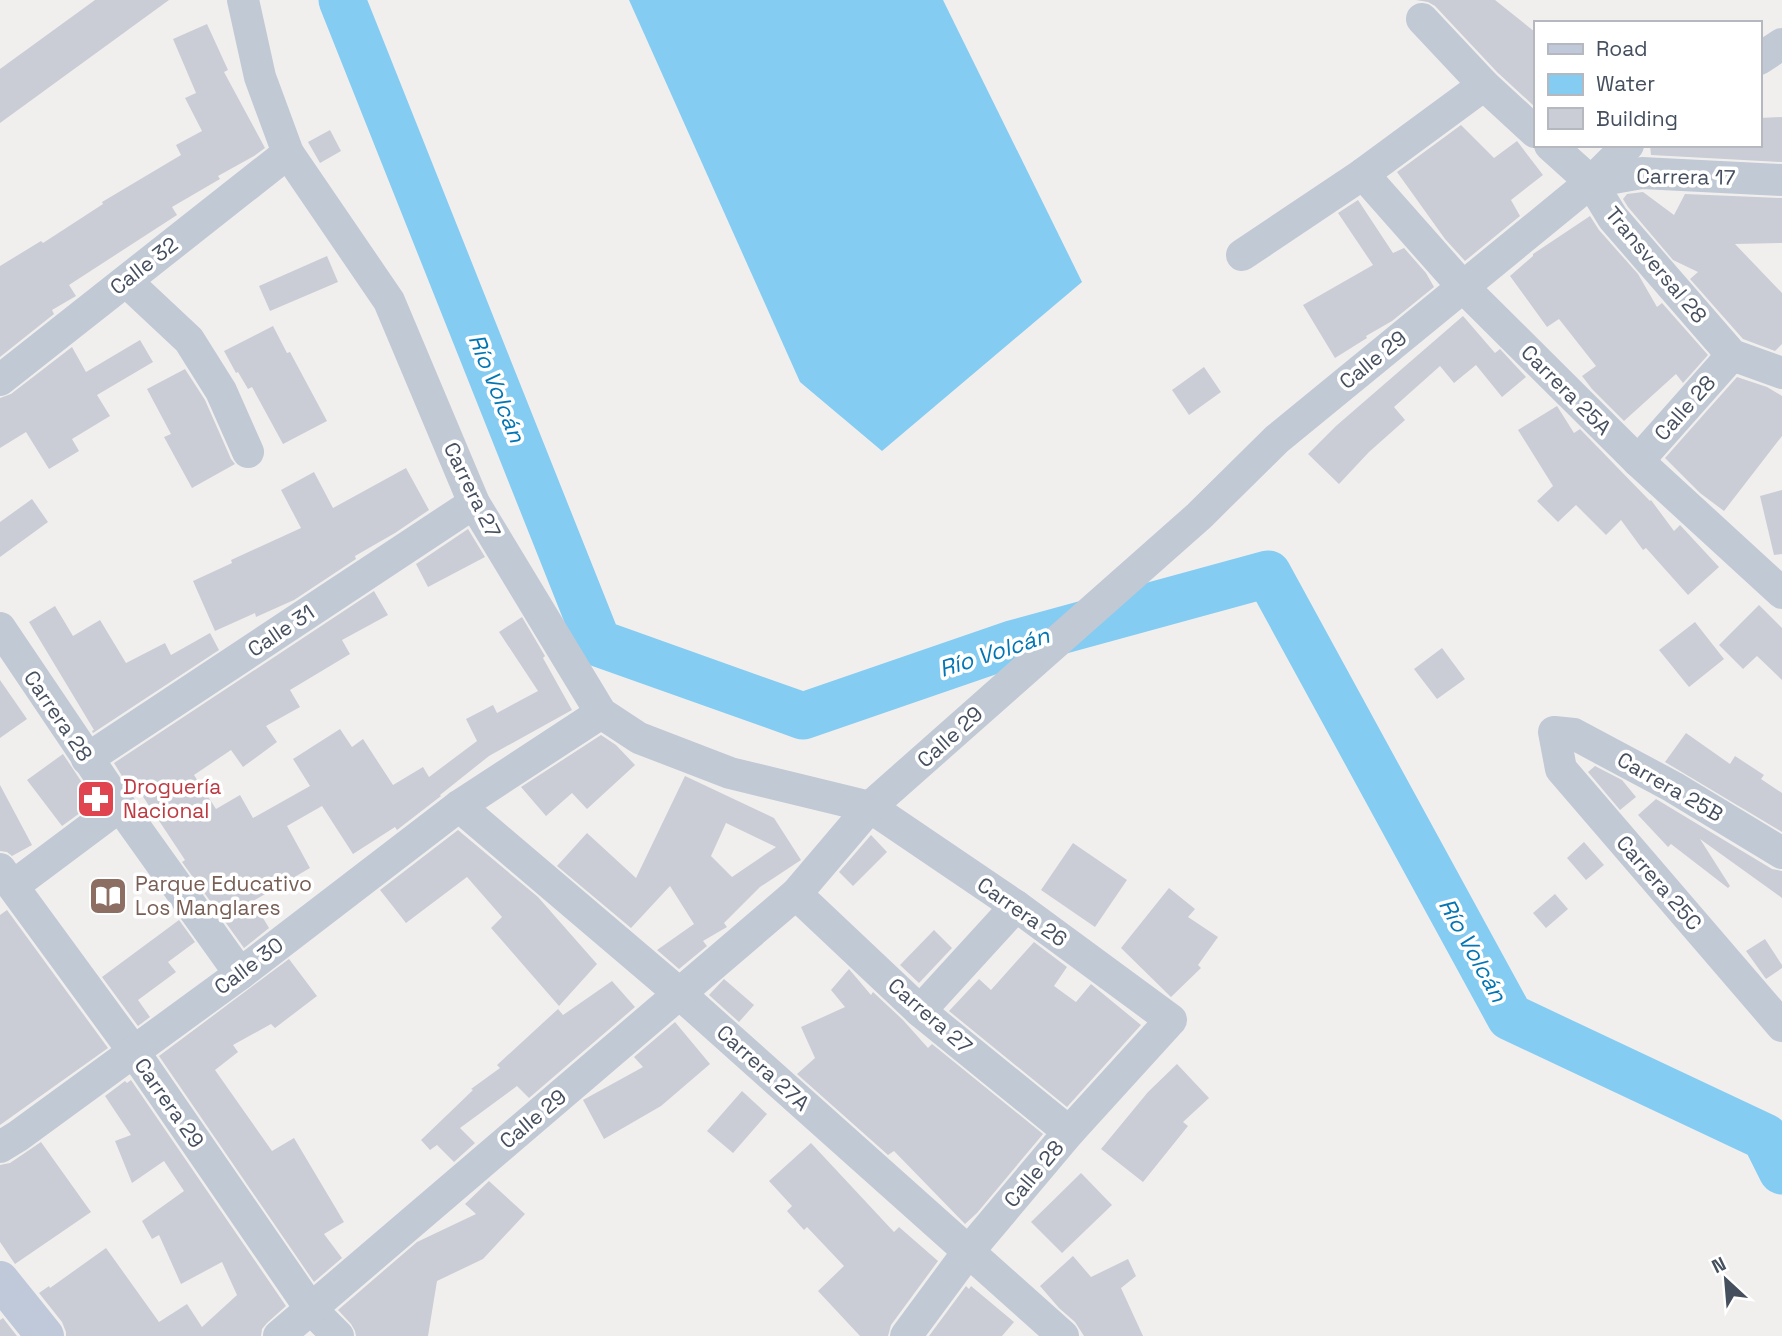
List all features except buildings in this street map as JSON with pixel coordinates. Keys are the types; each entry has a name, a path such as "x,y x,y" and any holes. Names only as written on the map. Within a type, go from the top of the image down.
{"main road":[{"path":"0,1280 45,1336"}],"street":[{"name":"Carrera 27","path":"243,0 260,77 288,153 389,301 474,503 601,713 639,738 730,773 870,807"},
{"path":"1422,19 1484,85 1534,131"},
{"path":"1761,57 1782,44"},
{"path":"1242,255 1363,174 1484,85"},
{"name":"Transversal 28","path":"1552,147 1591,183 1613,218 1732,355"},
{"name":"Calle 29","path":"279,1336 796,894 870,807 1199,516 1277,439 1591,183 1626,147"},
{"name":"Calle 32","path":"0,380 288,153"},
{"name":"Carrera 17","path":"1591,183 1642,173 1782,180"},
{"name":"Carrera 25A","path":"1363,174 1463,287 1638,460 1741,556 1777,584"},
{"path":"126,281 189,340 221,391 248,452"},
{"path":"1732,355 1782,373"},
{"name":"Calle 28","path":"1638,460 1732,355"},
{"name":"Calle 31","path":"87,759 474,503"},
{"name":"Carrera 28","path":"0,628 87,759 240,974"},
{"name":"Calle 30","path":"0,1147 240,974 459,806 601,713"},
{"name":"Carrera 25B","path":"1554,732 1574,734 1673,787 1782,853"},
{"name":"Carrera 25C","path":"1554,732 1561,769 1782,1026"},
{"path":"6,878 120,806"},
{"name":"Carrera 27A","path":"459,806 680,993 1063,1336"},
{"name":"Carrera 26","path":"870,807 1016,906 1171,1020"},
{"name":"Carrera 29","path":"6,878 134,1052 310,1308 338,1336"},
{"name":"Carrera 27","path":"796,894 920,1011 1069,1132"},
{"path":"920,1011 1016,906"},
{"name":"Calle 28","path":"906,1336 968,1252 1069,1132 1171,1020"}],"water":[{"path":"629,0 943,0 1082,282 882,451 800,382"}],"waterway":[{"name":"Río Volcán","path":"342,0 598,643 803,716 1012,644 1268,574 1510,1017 1765,1137 1782,1171"}],"place":[{"name":"Droguería Nacional","path":"96,799"},
{"name":"Parque Educativo Los Manglares","path":"108,896"}]}
